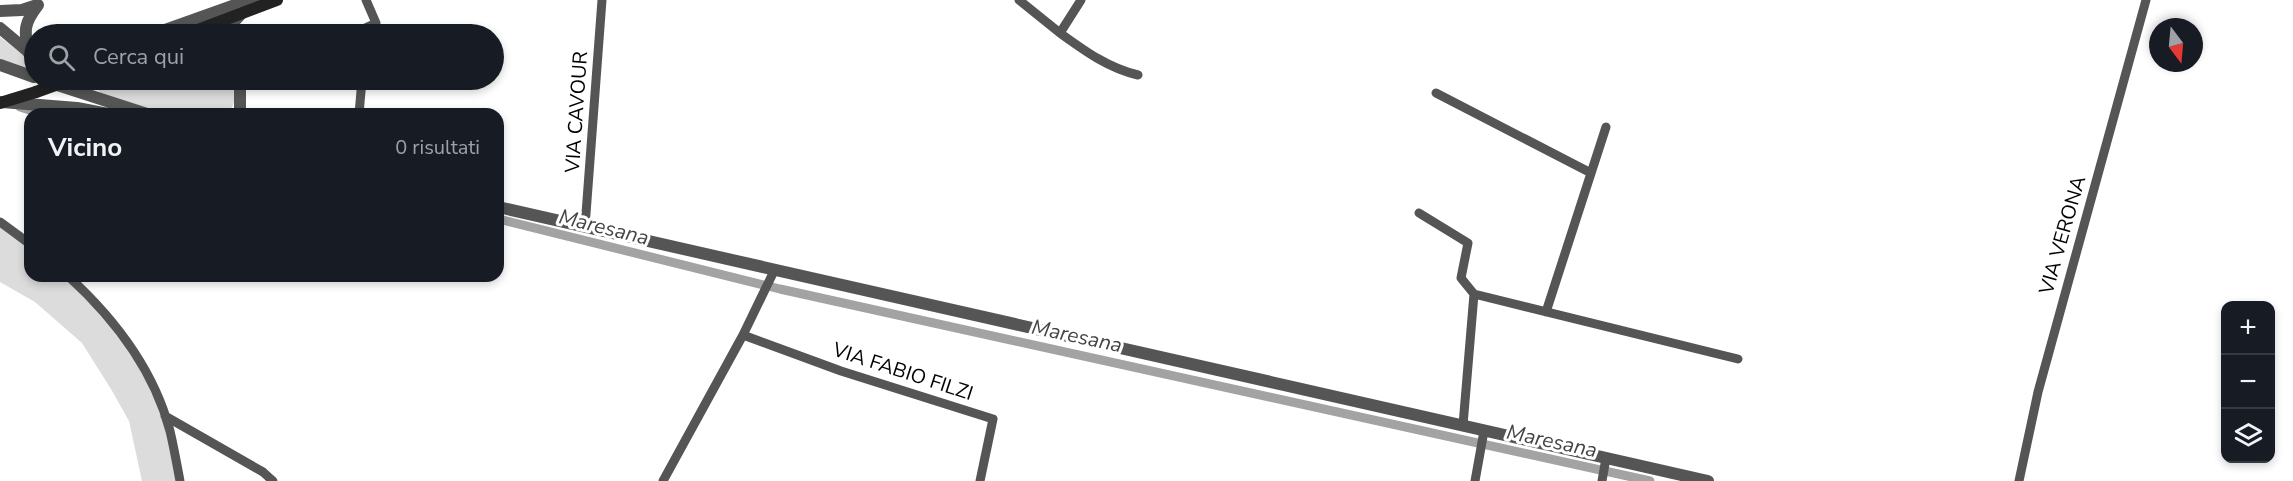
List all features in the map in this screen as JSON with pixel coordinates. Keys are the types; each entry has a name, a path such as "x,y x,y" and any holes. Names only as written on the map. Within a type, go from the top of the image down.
{"main road":[{"path":"214,24 277,0"},
{"path":"1,103 42,90"}],"street":[{"path":"181,24 235,4 254,0"},
{"path":"366,0 376,22 372,24"},
{"name":"VIA CAVOUR","path":"585,227 602,0"},
{"path":"1019,0 1094,57 1119,70 1138,75"},
{"path":"1060,33 1081,0"},
{"name":"VIA VERONA","path":"2019,481 2038,392 2146,0"},
{"path":"0,11 22,10 43,2"},
{"path":"26,24 43,2"},
{"path":"232,24 241,14"},
{"path":"0,28 24,48"},
{"path":"0,65 24,73"},
{"path":"73,90 128,108"},
{"path":"238,108 240,90"},
{"path":"360,108 361,90"},
{"path":"1436,93 1591,173"},
{"path":"1,103 77,108"},
{"path":"49,106 58,108"},
{"path":"1546,312 1606,127"},
{"path":"504,208 774,272 1463,426 1483,433 1708,481"},
{"path":"1419,213 1468,243 1461,278 1474,294 1738,359"},
{"path":"0,222 24,240"},
{"path":"663,481 743,335 774,272"},
{"path":"74,282 102,309 133,350 156,393 165,416 180,481"},
{"path":"1463,426 1474,294"},
{"name":"VIA FABIO FILZI","path":"743,335 841,371 993,419 981,481"},
{"path":"165,416 263,472 273,481"},
{"path":"1476,481 1483,433"},
{"path":"1602,481 1606,460"}],"shaded area":[{"path":"0,37 24,55 24,69 0,60"},
{"path":"98,90 234,90 235,97 232,108 144,108"},
{"path":"0,219 24,237 24,282 78,282 113,316 156,383 181,481 142,481 129,421 82,343 35,302 0,282"}],"waterway":[{"name":"Maresana","path":"20,107 24,108"},
{"name":"Maresana","path":"504,220 780,289 1650,481"}]}
